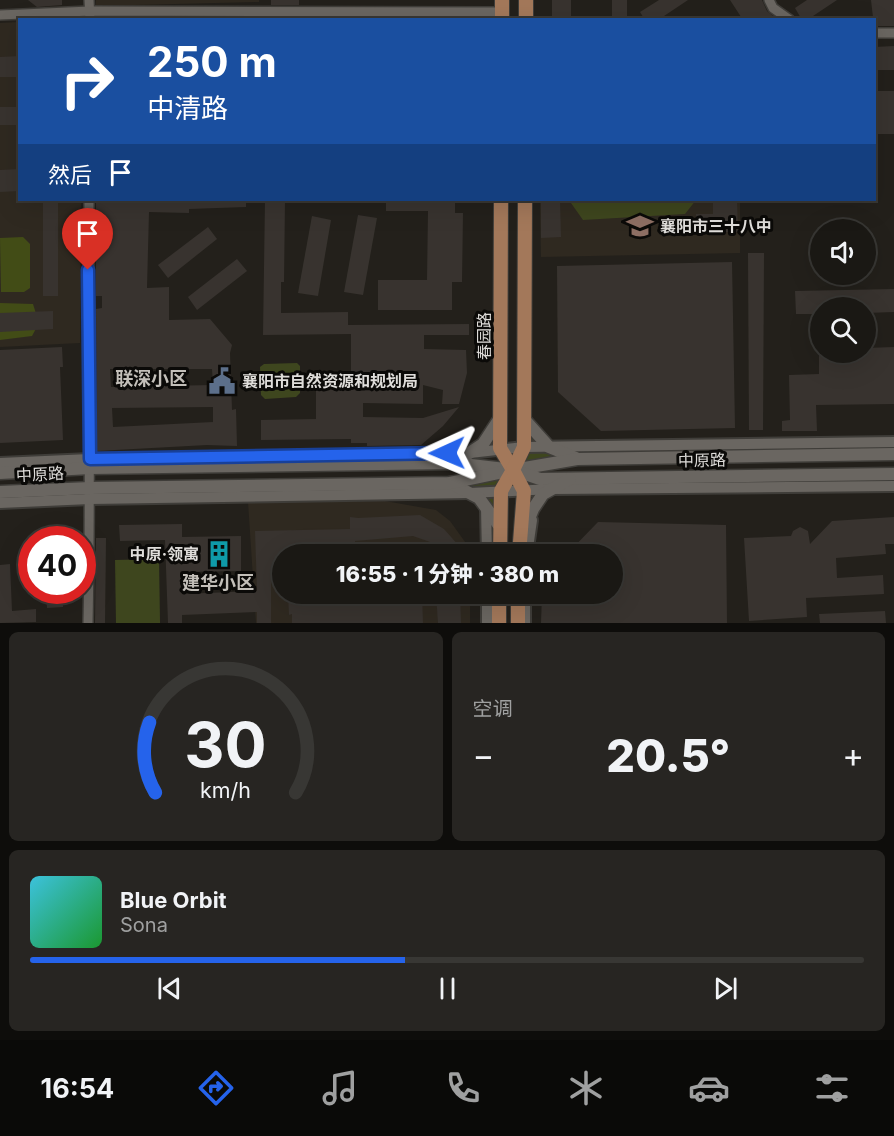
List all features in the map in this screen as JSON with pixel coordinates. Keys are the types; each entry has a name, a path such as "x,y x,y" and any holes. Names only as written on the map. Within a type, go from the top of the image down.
{"main road":[{"path":"526,0 526,18"},
{"name":"春园路","path":"500,448 501,201"},
{"path":"500,544 501,491 524,447 525,201"},
{"path":"454,463 483,444 500,418"},
{"path":"524,419 549,447 577,459"},
{"path":"500,448 524,491 519,544"},
{"name":"中原路","path":"0,492 90,493 450,483 577,459 894,454"},
{"name":"中原路","path":"0,473 90,464 454,463 513,470 540,479 894,474"},
{"path":"521,544 533,509 543,494 572,478"},
{"path":"450,483 479,498 500,526"},
{"path":"499,604 499,623"},
{"path":"518,604 518,623"}],"street":[{"path":"89,0 90,15"},
{"path":"769,0 773,8 787,18"},
{"path":"0,15 502,11"},
{"path":"876,33 894,33"},
{"path":"88,623 89,201"},
{"path":"0,463 90,464 470,453 524,447 894,442"},
{"path":"0,503 90,493 470,493 552,489 894,486"},
{"path":"486,507 488,544"},
{"path":"528,544 533,509"},
{"path":"487,604 487,623"},
{"path":"525,604 525,623"}],"shaded area":[{"path":"96,0 259,0 259,2 96,6"},
{"path":"18,22 18,201 81,201 80,343 0,347 0,23"},
{"name":"襄阳市三十八中","path":"540,201 740,201 740,253 541,257"},
{"path":"385,501 436,510 450,521 467,544 272,544 272,604 470,604 470,623 256,623 248,502"}],"green space":[{"path":"571,201 695,201 685,214 583,220"},
{"path":"23,237 30,244 30,288 24,292 1,292 0,238"},
{"path":"0,303 33,304 39,323 32,336 0,340"},
{"path":"297,363 300,366 300,393 296,397 265,399 261,395 260,367 264,364"},
{"path":"524,419 549,447 577,459 513,470"},
{"path":"513,470 500,527 479,498 450,483"},
{"path":"159,559 160,623 116,623 115,560"}],"building":[{"path":"28,0 62,0 62,5 37,7"},
{"path":"271,0 299,0 299,5 271,5"},
{"path":"552,0 571,0 571,18 552,18"},
{"path":"612,0 627,0 627,18 612,18"},
{"path":"659,0 688,0 661,18 644,18 640,12"},
{"path":"730,0 762,0 767,11 776,18 742,18"},
{"path":"807,0 837,0 810,18 801,18 795,8"},
{"path":"871,0 894,0 894,26 876,26 876,18 873,18"},
{"path":"894,46 894,70 876,70 876,47"},
{"path":"18,56 18,77 0,77 0,57"},
{"path":"876,91 894,91 894,134 876,134"},
{"path":"0,107 18,107 18,125 0,125"},
{"path":"18,169 18,191 0,192 0,170"},
{"path":"96,201 246,201 246,207 189,209 189,213 149,212 147,288 169,287 169,320 210,319 232,345 230,353 232,410 236,409 237,446 207,445 97,451 96,309 102,308 102,296 96,296","holes":["110,369 212,369 213,385 111,387","213,407 213,422 113,427 112,408"]},
{"path":"265,201 285,201 284,282 281,282 281,313 348,312 348,325 469,324 469,335 424,335 424,349 466,350 467,373 459,404 442,404 443,390 423,385 423,404 363,403 363,417 423,418 459,407 443,426 421,445 367,446 367,443 351,443 351,439 261,440 261,420 316,419 316,386 351,386 351,334 263,335"},
{"path":"386,201 455,201 455,213 463,213 462,282 452,282 452,310 378,310 378,280 427,280 428,211 386,211"},
{"path":"541,201 560,201 561,237 541,238"},
{"path":"713,201 737,201 738,232 696,232 696,214 713,214"},
{"path":"58,202 58,296 43,296 43,203"},
{"path":"358,215 377,218 363,295 344,292"},
{"path":"312,216 331,220 318,296 298,293"},
{"path":"208,227 217,239 168,278 158,265"},
{"path":"748,253 764,253 763,430 749,430"},
{"path":"237,259 247,271 197,310 188,297"},
{"path":"732,262 735,428 601,431 558,392 557,266"},
{"path":"894,289 894,312 876,313 876,297 810,297 810,314 796,314 795,291"},
{"path":"53,311 53,329 0,332 0,313"},
{"path":"62,347 63,367 60,367 63,440 0,443 0,350"},
{"path":"894,347 894,404 816,405 817,431 782,431 782,421 790,420 789,375 819,374 819,363 876,363 876,348"},
{"path":"420,515 444,529 457,544 436,544 413,536 355,541 355,544 272,544 271,623 257,623 257,612 182,615 182,623 168,623 165,540 120,541 119,525 182,524 182,537 241,536 241,571 182,572 182,594 257,591 255,531 350,529 350,517"},
{"path":"894,517 894,544 885,544 886,554 836,558 837,578 883,575 884,594 806,598 807,617 749,621 744,538 791,536 793,531 800,527 808,531 810,544 832,521"},
{"path":"598,522 726,525 727,623 541,623 542,604 623,604 623,544 577,544"},
{"path":"96,538 106,538 105,623 95,623"},
{"path":"10,564 12,611 36,609 36,622 0,623 0,565"},
{"path":"47,604 63,604 63,607 47,608"},
{"path":"288,604 422,604 423,623 292,623 292,614 289,615"},
{"path":"437,604 460,604 461,623 438,623"},
{"path":"885,611 886,623 820,623 819,614"}],"place":[{"name":"襄阳市三十八中","path":"640,226"},
{"name":"襄阳市自然资源和规划局","path":"222,381"},
{"name":"中原·领寓","path":"219,554"}],"district":[{"name":"联深小区","path":"151,378"},
{"name":"建华小区","path":"218,582"}],"route":[{"path":"88,270 90,459 447,453"}]}
